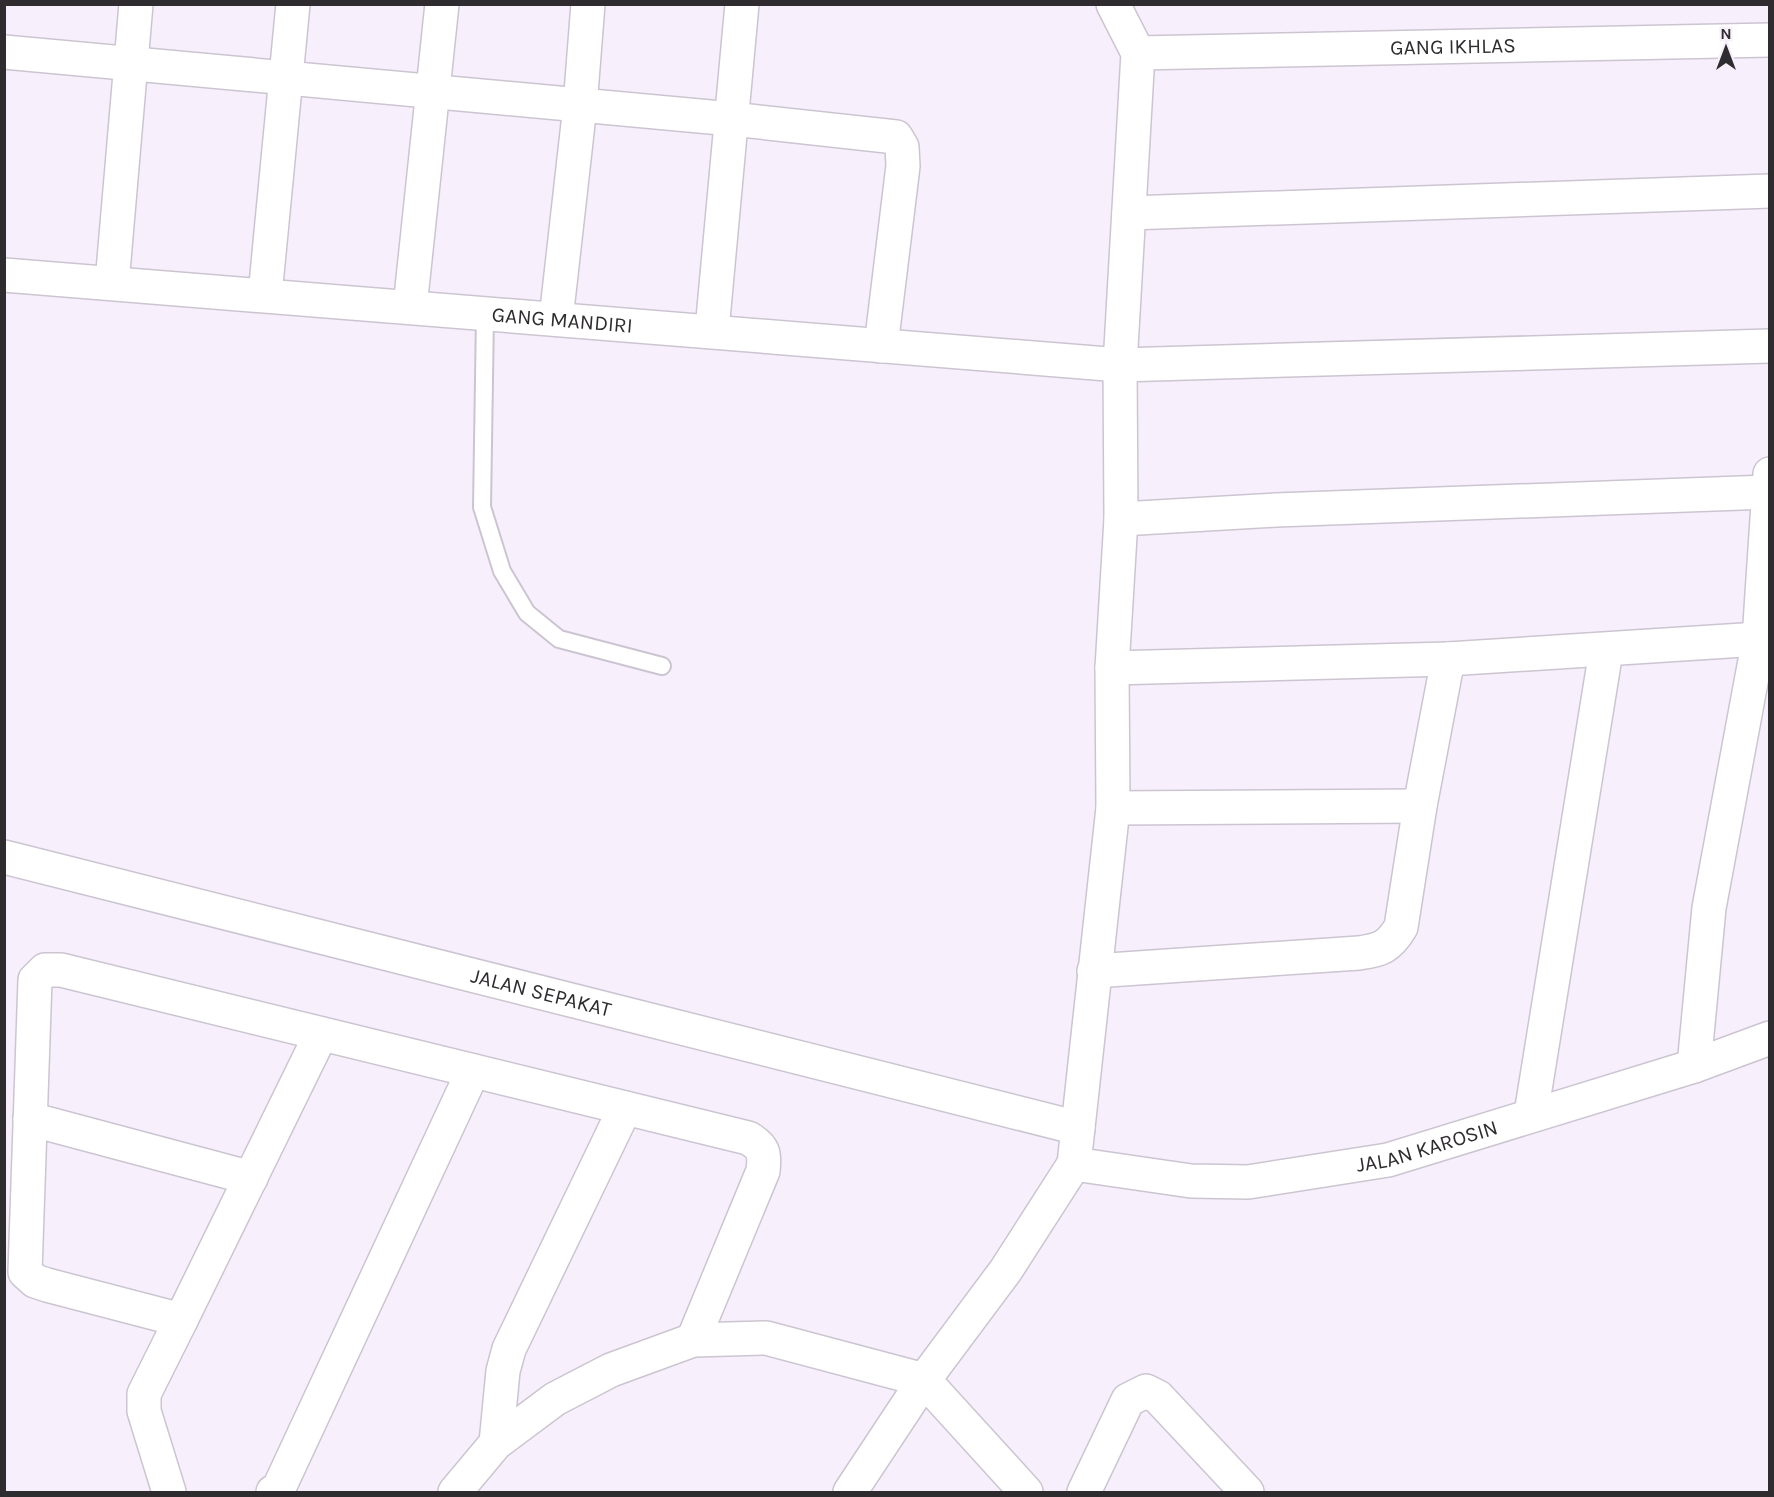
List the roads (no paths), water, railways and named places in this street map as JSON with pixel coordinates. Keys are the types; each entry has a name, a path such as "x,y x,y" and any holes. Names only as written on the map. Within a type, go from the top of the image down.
{"street":[{"path":"112,283 136,4"},
{"path":"265,295 293,4"},
{"path":"410,307 442,4"},
{"path":"556,319 580,106 588,4"},
{"path":"712,330 742,4"},
{"path":"850,1492 924,1380 1006,1270 1074,1164 1113,808 1112,668 1121,519 1119,365 1137,53 1113,4"},
{"name":"GANG IKHLAS","path":"1137,53 1770,40"},
{"path":"4,52 732,119 896,137 902,147 903,166 881,346"},
{"path":"1128,213 1770,191"},
{"name":"GANG MANDIRI","path":"5,278 112,283 485,315 712,330 1119,365 1770,346"},
{"path":"1121,519 1769,483 1759,639 1709,908 1694,1066"},
{"path":"1112,668 1449,660 1759,639"},
{"path":"1531,1114 1606,651"},
{"path":"1094,971 1380,951 1392,943 1401,927 1420,806 1449,660"},
{"path":"1113,808 1420,806"},
{"name":"JALAN SEPAKAT","path":"4,857 1078,1128"},
{"path":"182,1320 47,1285 35,1281 25,1272 35,980 45,970 61,970 748,1138 758,1144 765,1155 763,1171 693,1340"},
{"path":"169,1492 144,1411 144,1394 321,1034"},
{"name":"JALAN KAROSIN","path":"1074,1164 1191,1181 1248,1182 1388,1160 1531,1114 1694,1066 1770,1038"},
{"path":"278,1492 473,1071"},
{"path":"496,1443 503,1371 509,1349 625,1108"},
{"path":"30,1119 251,1178"},
{"path":"455,1492 496,1443 555,1399 610,1370 693,1340 766,1338 924,1380 1026,1492"},
{"path":"1084,1492 1128,1400 1146,1391 1158,1397 1247,1492"}],"lane":[{"path":"485,315 482,507 502,571 527,613 559,639 662,666"}]}
